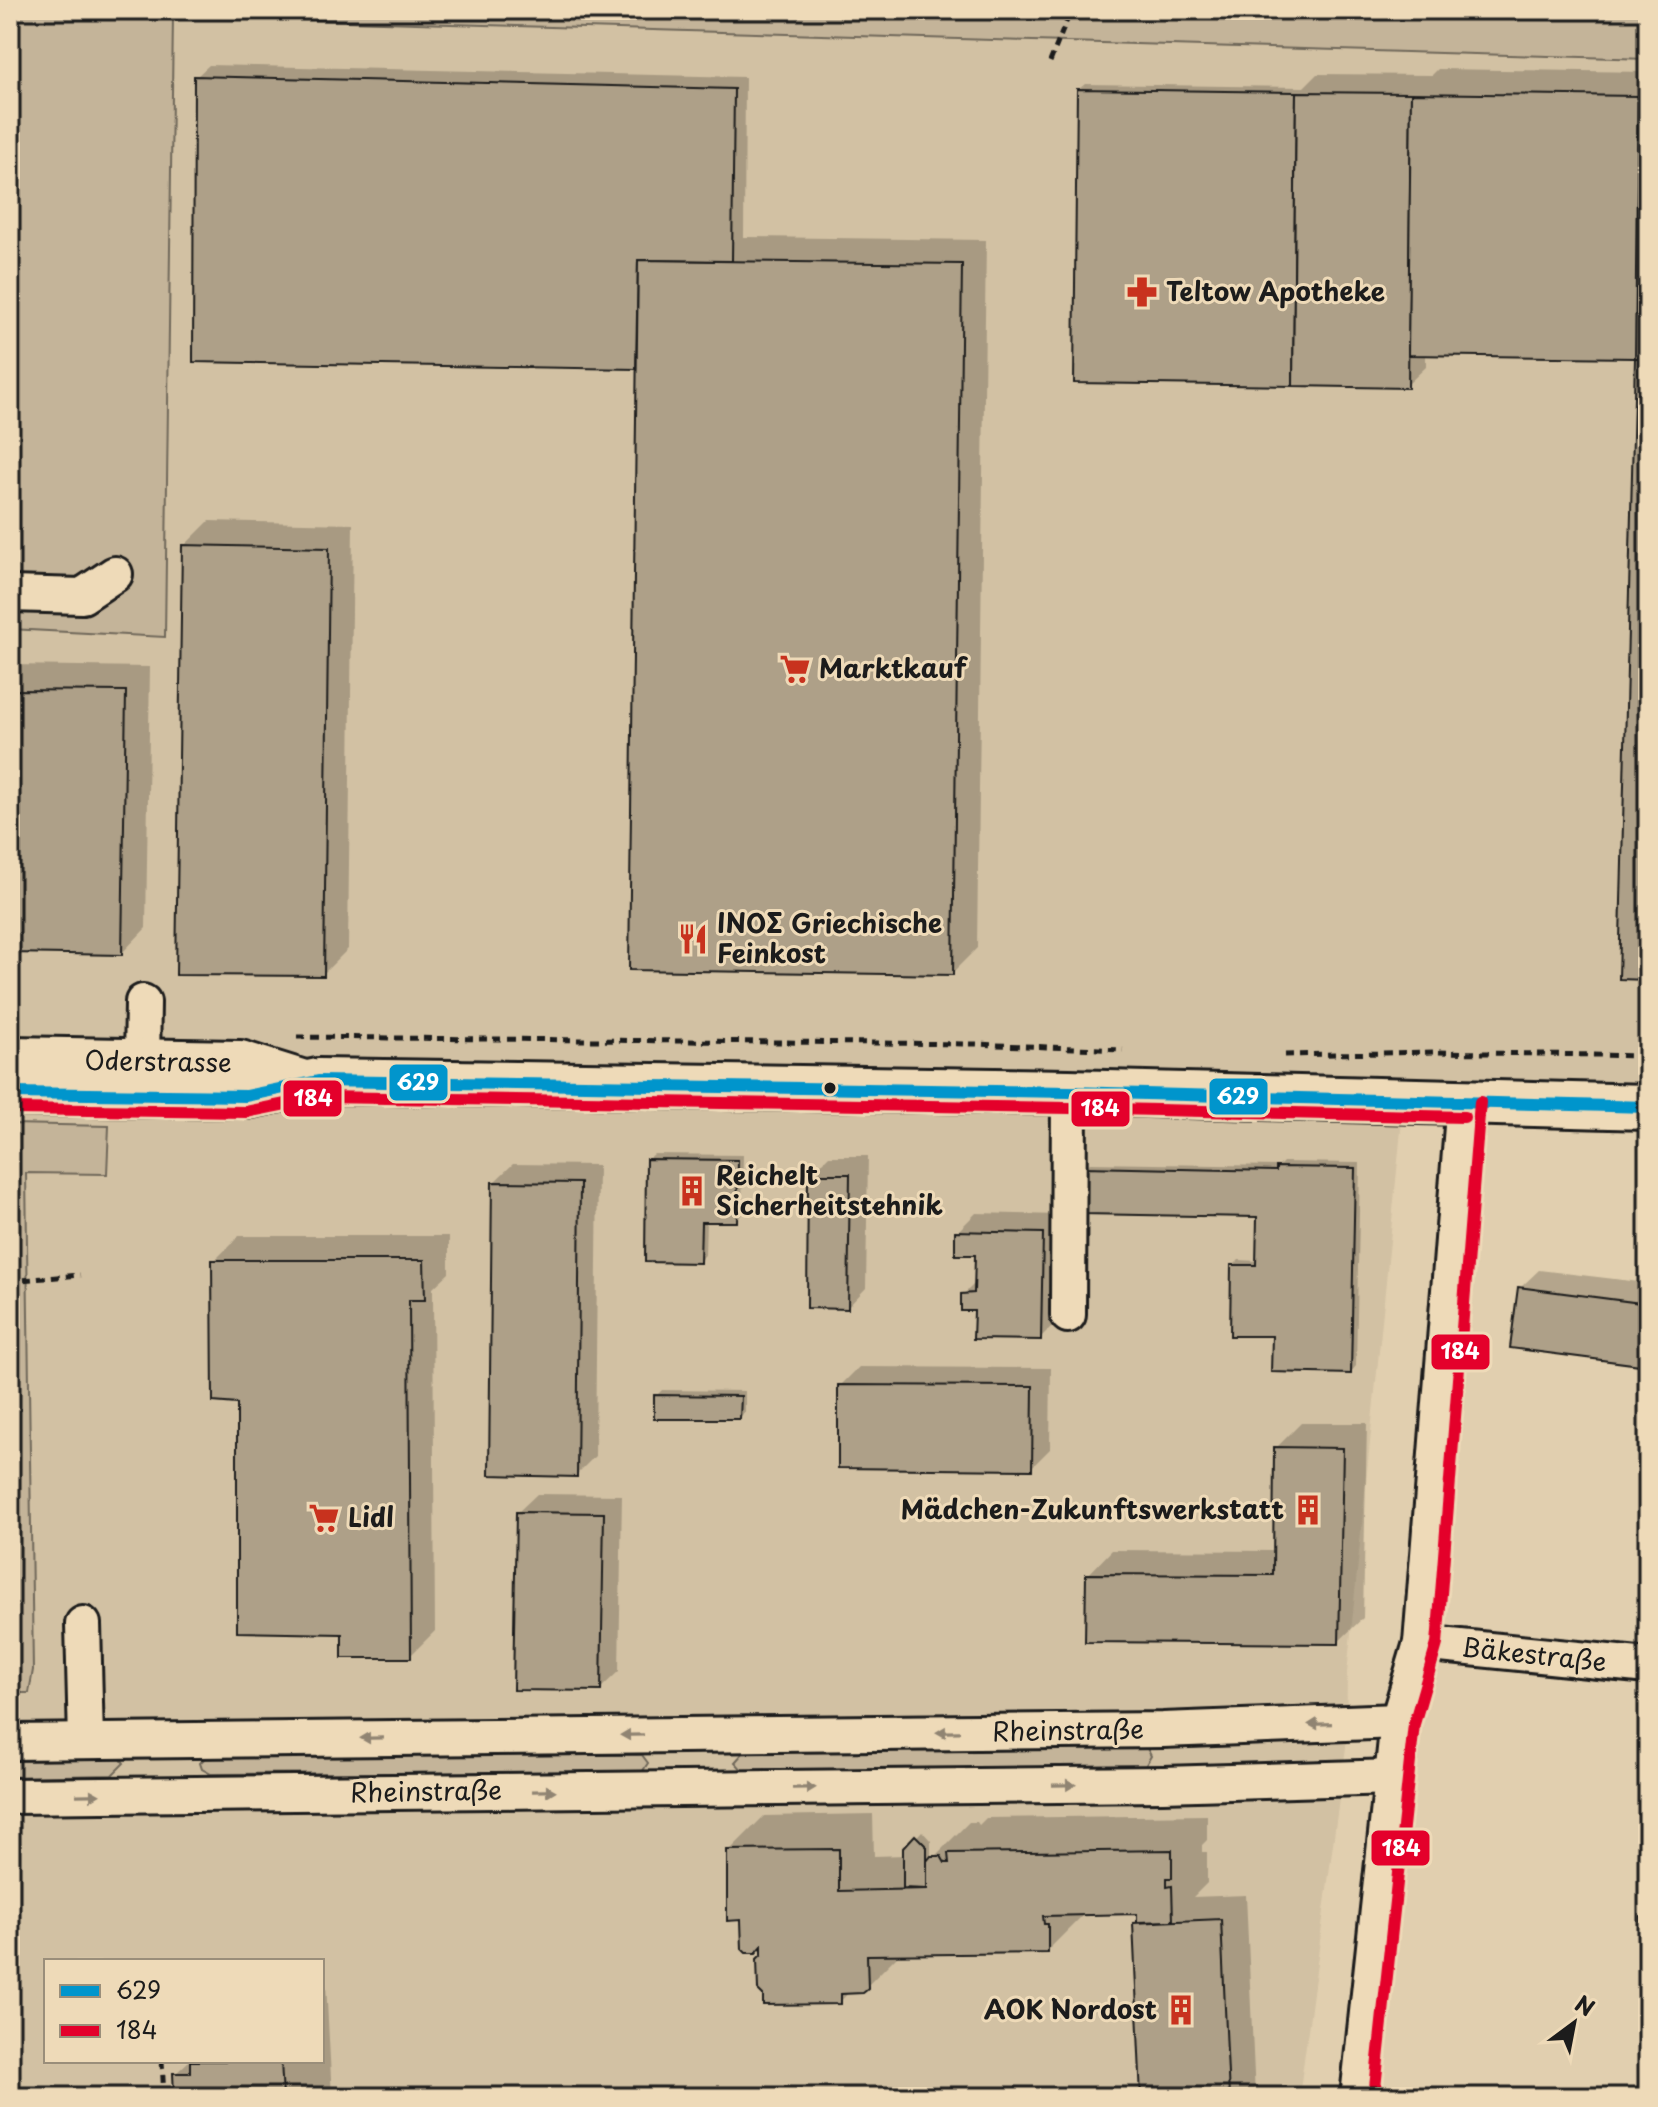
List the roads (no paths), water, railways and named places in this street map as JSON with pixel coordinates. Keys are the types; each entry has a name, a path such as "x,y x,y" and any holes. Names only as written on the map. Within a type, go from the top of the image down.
{"main road":[{"name":"Oderstrasse","path":"10,1059 143,1092"},
{"name":"Oderstrasse","path":"10,1093 143,1092 246,1096 304,1083 1069,1092 1648,1107"}],"street":[{"path":"10,594 82,596 115,574"},
{"path":"143,1002 143,1092"},
{"path":"1068,1315 1069,1092"},
{"path":"1358,2097 1398,1721 1421,1643 1464,1101"},
{"path":"83,1624 86,1741"},
{"name":"Bäkestraße","path":"1421,1643 1648,1666"},
{"name":"Rheinstraße","path":"10,1742 1163,1730 1398,1721"},
{"name":"Rheinstraße","path":"1163,1730 1163,1784"},
{"path":"685,1735 686,1789"},
{"path":"166,1740 167,1794"},
{"name":"Rheinstraße","path":"10,1796 1163,1784 1394,1777"}],"place":[{"name":"Teltow Apotheke","path":"1142,292"},
{"name":"Marktkauf","path":"795,669"},
{"name":"INOΣ Griechische Feinkost","path":"693,939"},
{"name":"Reichelt Sicherheitstehnik","path":"692,1191"},
{"name":"Mädchen-Zukunftswerkstatt","path":"1308,1510"},
{"name":"Lidl","path":"324,1518"},
{"name":"AOK Nordost","path":"1181,2010"}]}
